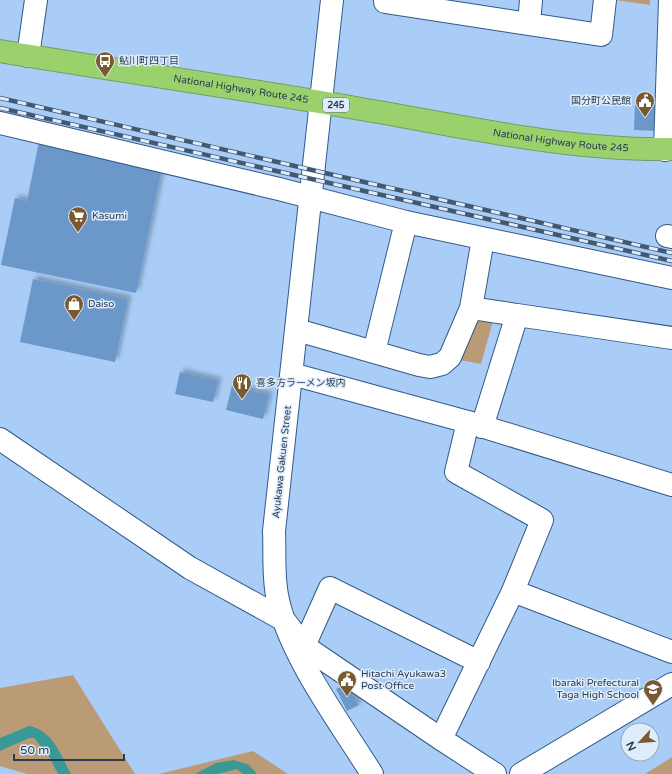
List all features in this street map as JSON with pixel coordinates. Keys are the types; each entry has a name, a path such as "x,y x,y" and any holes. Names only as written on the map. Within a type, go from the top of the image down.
{"highway":[{"name":"National Highway Route 245","path":"0,51 321,102 509,134 601,146 668,150"}],"street":[{"path":"28,56 36,0"},
{"name":"Ayukawa Gakuen Street","path":"332,0 274,531 277,595 284,620 298,654 372,774"},
{"path":"385,0 385,2 456,7 529,24 602,35 605,0"},
{"path":"529,24 531,0"},
{"path":"668,150 670,0"},
{"path":"0,123 310,197 406,222 668,282"},
{"path":"374,352 406,222"},
{"path":"297,330 419,365 430,367 442,364 450,357 471,308 483,239"},
{"path":"471,308 672,338"},
{"path":"441,740 513,591 542,520 456,472 517,315"},
{"path":"292,374 475,425 672,486"},
{"path":"0,439 190,568 284,620 304,646 441,740 496,774"},
{"path":"304,646 330,588 479,662"},
{"path":"513,591 672,652"},
{"path":"521,774 672,684"}],"shaded area":[{"path":"615,0 650,0 650,5"},
{"path":"477,313 494,317 481,364 454,359"},
{"path":"73,675 135,774 27,774 0,766 0,688"},
{"path":"29,726 37,728 50,738 60,752 71,774 58,774 50,758 34,738 29,738 0,751 0,738"},
{"path":"253,751 288,774 159,774"},
{"path":"672,757 672,774 645,774"},
{"path":"234,760 249,765 257,774 243,774 237,769 218,774 195,774 216,763"}],"building":[{"name":"国分町公民館","path":"635,105 657,107 656,131 634,130"},
{"name":"Kasumi","path":"39,142 162,168 136,293 1,265 15,198 27,201"},
{"name":"Daiso","path":"33,279 128,299 115,362 20,342"},
{"path":"180,372 218,381 213,402 175,394"},
{"path":"232,386 269,395 263,419 226,410"},
{"path":"347,684 359,705 347,711 336,689"}],"railway":[{"path":"0,98 672,253"},
{"path":"0,108 672,261"}],"place":[{"name":"鮎川町四丁目","path":"105,78"},
{"name":"国分町公民館","path":"645,118"},
{"name":"Kasumi","path":"78,233"},
{"name":"Daiso","path":"74,321"},
{"name":"喜多方ラーメン坂内","path":"242,400"},
{"name":"Hitachi Ayukawa3 Post Office","path":"347,697"},
{"name":"Ibaraki Prefectural Taga High School","path":"653,706"}]}
